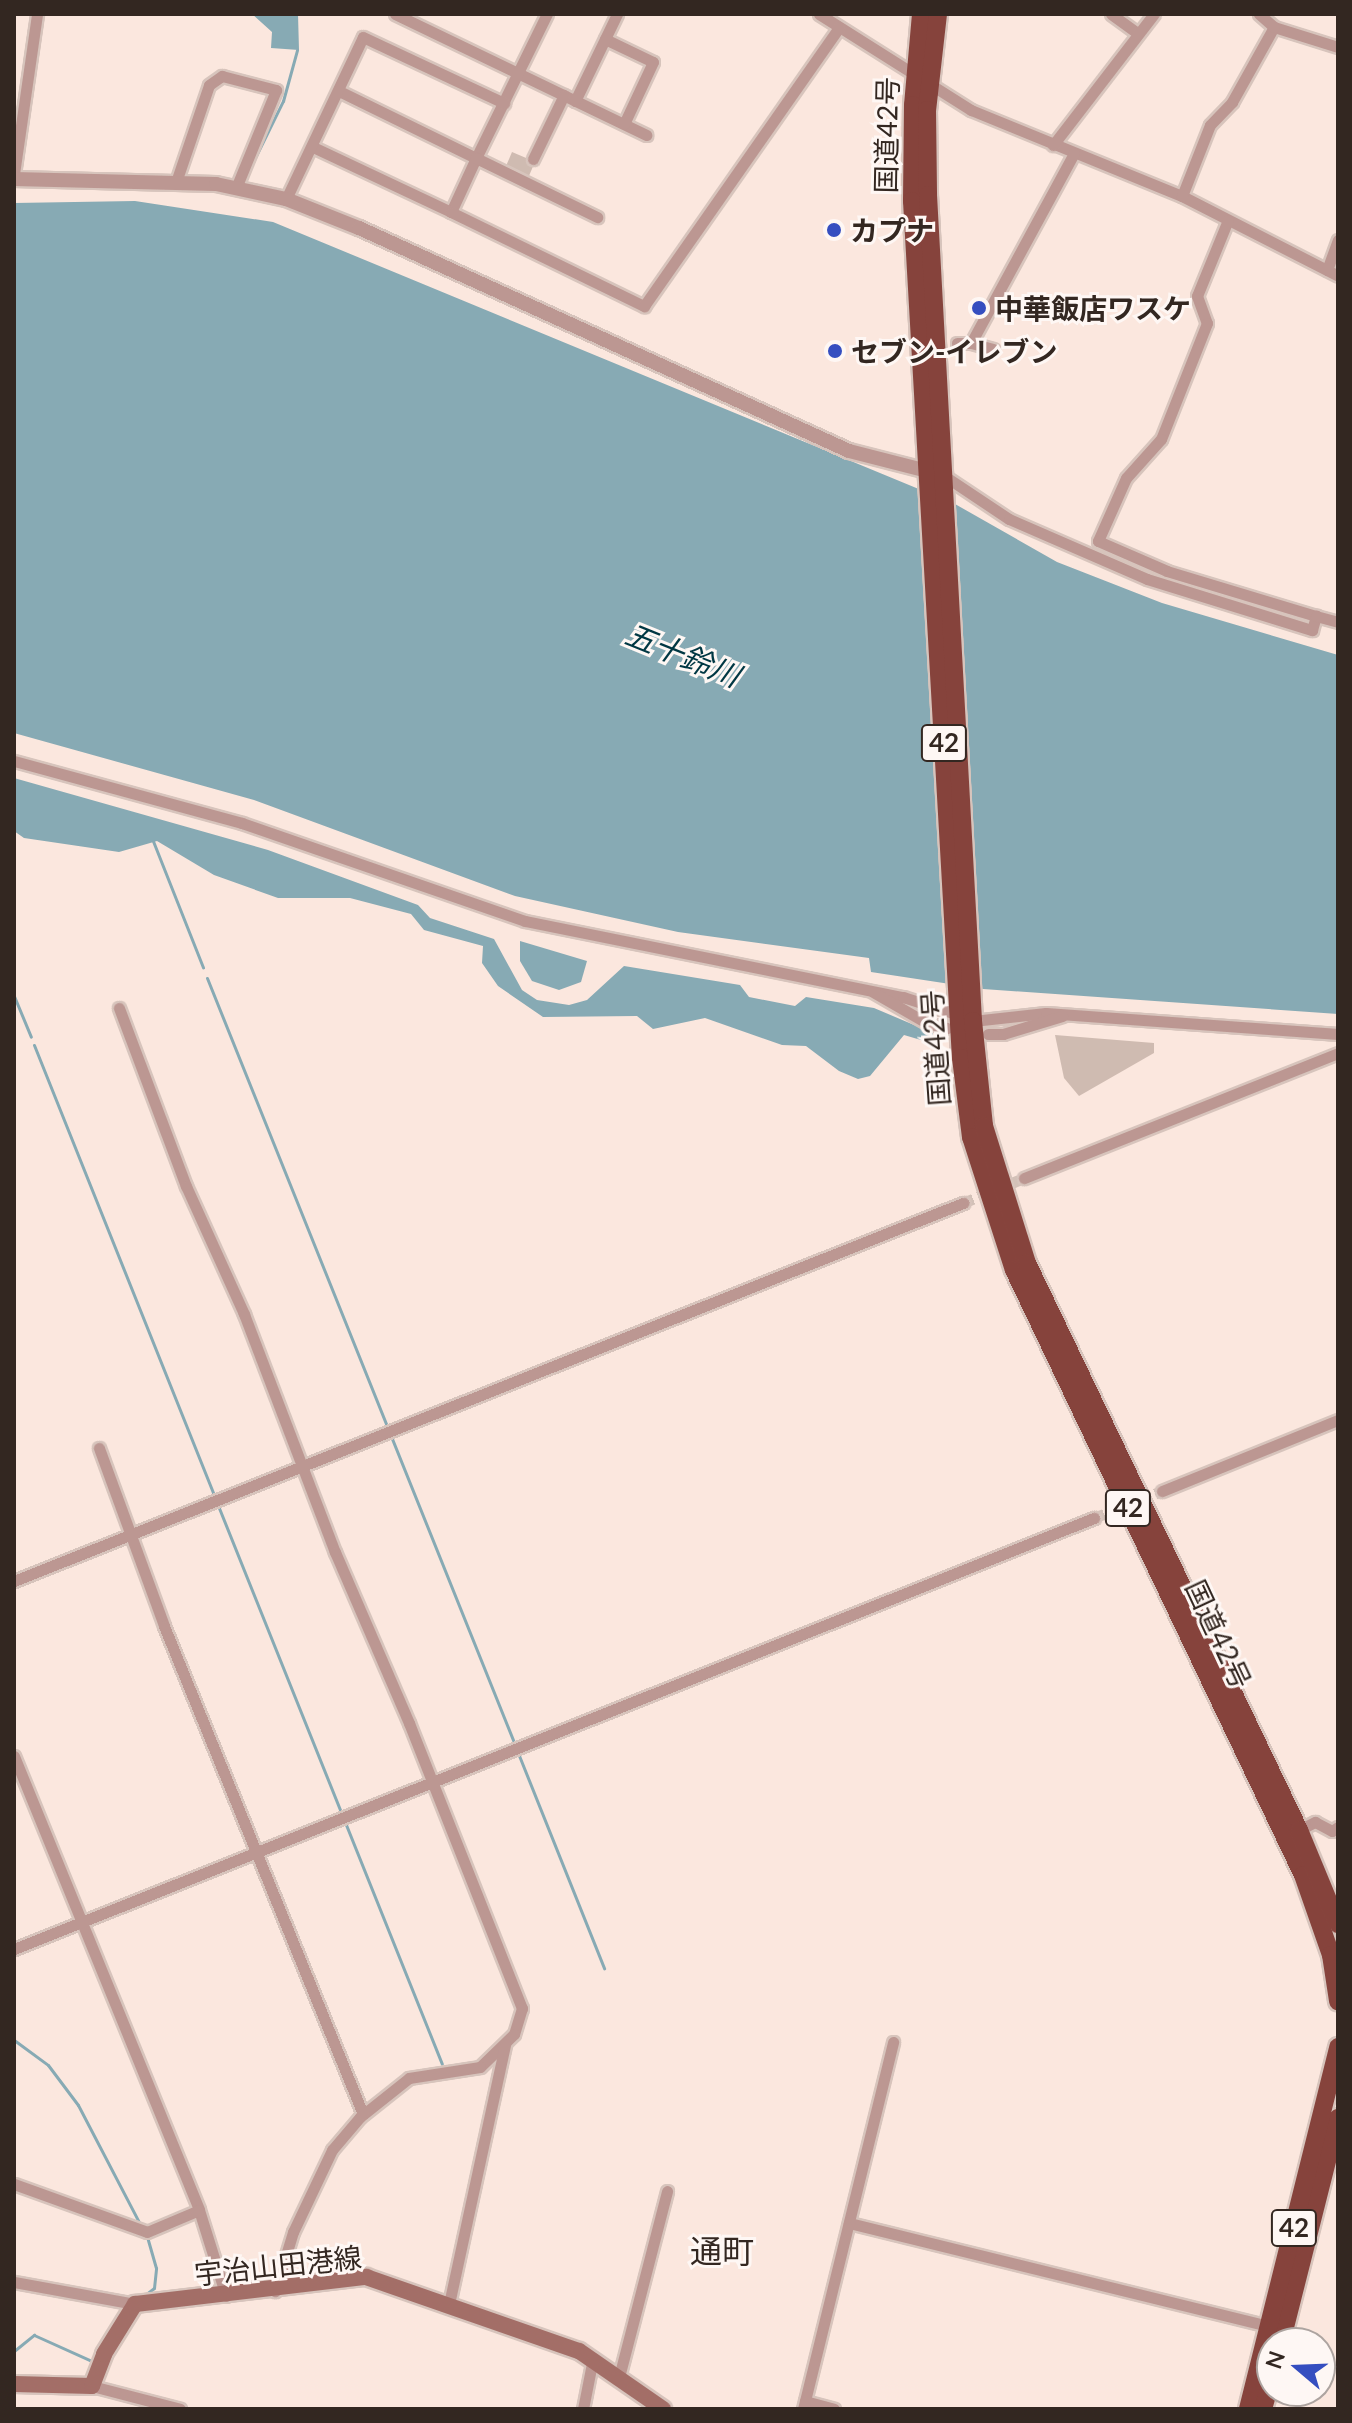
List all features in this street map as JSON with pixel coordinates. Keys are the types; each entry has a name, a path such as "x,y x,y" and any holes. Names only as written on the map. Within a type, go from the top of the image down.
{"highway":[{"name":"国道42号","path":"921,14 936,480 971,1137 999,1231 1303,1875 1334,1955 1338,2001"},
{"name":"国道42号","path":"922,82 938,14"},
{"name":"国道42号","path":"962,1013 984,1126 1027,1263 1299,1830 1338,1924"},
{"name":"42","path":"1248,2409 1338,2047"},
{"name":"42","path":"1285,2327 1338,2118"}],"main road":[{"name":"宇治山田港線","path":"135,2304 275,2291 366,2277 449,2304 593,2358 663,2409"},
{"path":"14,2384 92,2386 104,2354 135,2304"}],"street":[{"path":"37,14 14,176 176,182 236,188 286,199 359,228 849,451 936,480 1009,519 1092,557 1312,630 1316,616"},
{"path":"395,14 646,135"},
{"path":"451,212 547,14"},
{"path":"533,159 617,14"},
{"path":"819,14 922,82 1053,145 1182,196 1332,273 1338,240"},
{"path":"1111,14 1137,33"},
{"path":"1053,145 1154,14"},
{"path":"1259,14 1274,27 1338,47"},
{"path":"286,199 308,145 644,306 839,27"},
{"path":"1182,196 1210,125 1232,102 1274,27"},
{"path":"313,147 363,37 504,103"},
{"path":"605,39 653,62 624,124"},
{"path":"176,182 209,85 222,76 276,90 236,188"},
{"path":"339,91 597,217"},
{"path":"971,343 1074,153"},
{"path":"1228,220 1197,296 1207,323 1161,439 1126,478 1098,541 1167,571 1338,622"},
{"path":"957,343 993,349"},
{"path":"14,761 242,823 525,921 872,991 962,1013"},
{"path":"872,991 916,1017 962,1013 1066,1015 1338,1034"},
{"path":"119,1008 186,1186 244,1314 522,2008 521,2023 505,2044 474,2070 409,2078 363,2114 332,2150 293,2232 275,2291"},
{"path":"988,1034 1003,1034 1066,1015"},
{"path":"1024,1178 1338,1053"},
{"path":"14,1581 963,1203"},
{"path":"1162,1491 1338,1420"},
{"path":"99,1448 128,1534 363,2114"},
{"path":"14,1949 1094,1518"},
{"path":"14,1756 78,1922 199,2210 226,2296"},
{"path":"1299,1830 1315,1822 1332,1831 1338,1827"},
{"path":"834,2409 804,2405 893,2042"},
{"path":"449,2304 505,2044"},
{"path":"14,2184 147,2232 199,2210"},
{"path":"619,2377 667,2191"},
{"path":"849,2223 1269,2326"},
{"path":"14,2282 135,2304"},
{"path":"583,2409 593,2358"},
{"path":"92,2386 180,2409"}],"shaded area":[{"path":"512,152 535,162 528,178 505,169"},
{"path":"1055,1035 1154,1043 1154,1053 1079,1096 1064,1078"}],"water":[{"path":"252,14 298,14 299,50 271,48 272,32"},
{"name":"五十鈴川","path":"135,201 273,222 955,504 1057,562 1162,603 1338,655 1338,1014 983,989 871,972 869,958 678,932 515,896 254,800 14,733 14,203"},
{"path":"14,778 268,850 418,905 430,918 494,939 522,990 537,1000 569,1005 587,1000 624,966 740,985 749,997 795,1006 806,997 874,1008 933,1033 931,1043 904,1035 870,1076 858,1079 839,1071 806,1046 782,1045 705,1018 653,1029 637,1016 543,1017 498,986 482,963 483,946 424,930 411,914 350,898 278,898 214,875 157,841 119,852 24,838 14,831"},
{"path":"520,941 587,961 581,982 559,990 532,981 520,961"}],"waterway":[{"path":"250,168 283,101 297,50"},
{"path":"153,841 203,967"},
{"path":"207,978 515,1745"},
{"path":"14,996 31,1037"},
{"path":"34,1045 214,1496"},
{"path":"217,1503 442,2064"},
{"path":"518,1753 604,1968"},
{"path":"14,2040 48,2065 78,2105 140,2224"},
{"path":"145,2295 154,2288 156,2268 147,2237"},
{"path":"14,2351 34,2335 94,2362"}],"tunnel":[{"path":"963,1203 1024,1178"},
{"path":"1094,1518 1162,1491"}],"place":[{"name":"カプナ","path":"834,230"},
{"name":"中華飯店ワスケ","path":"979,308"},
{"name":"セブン-イレブン","path":"835,351"}],"district":[{"name":"通町","path":"722,2251"}]}
